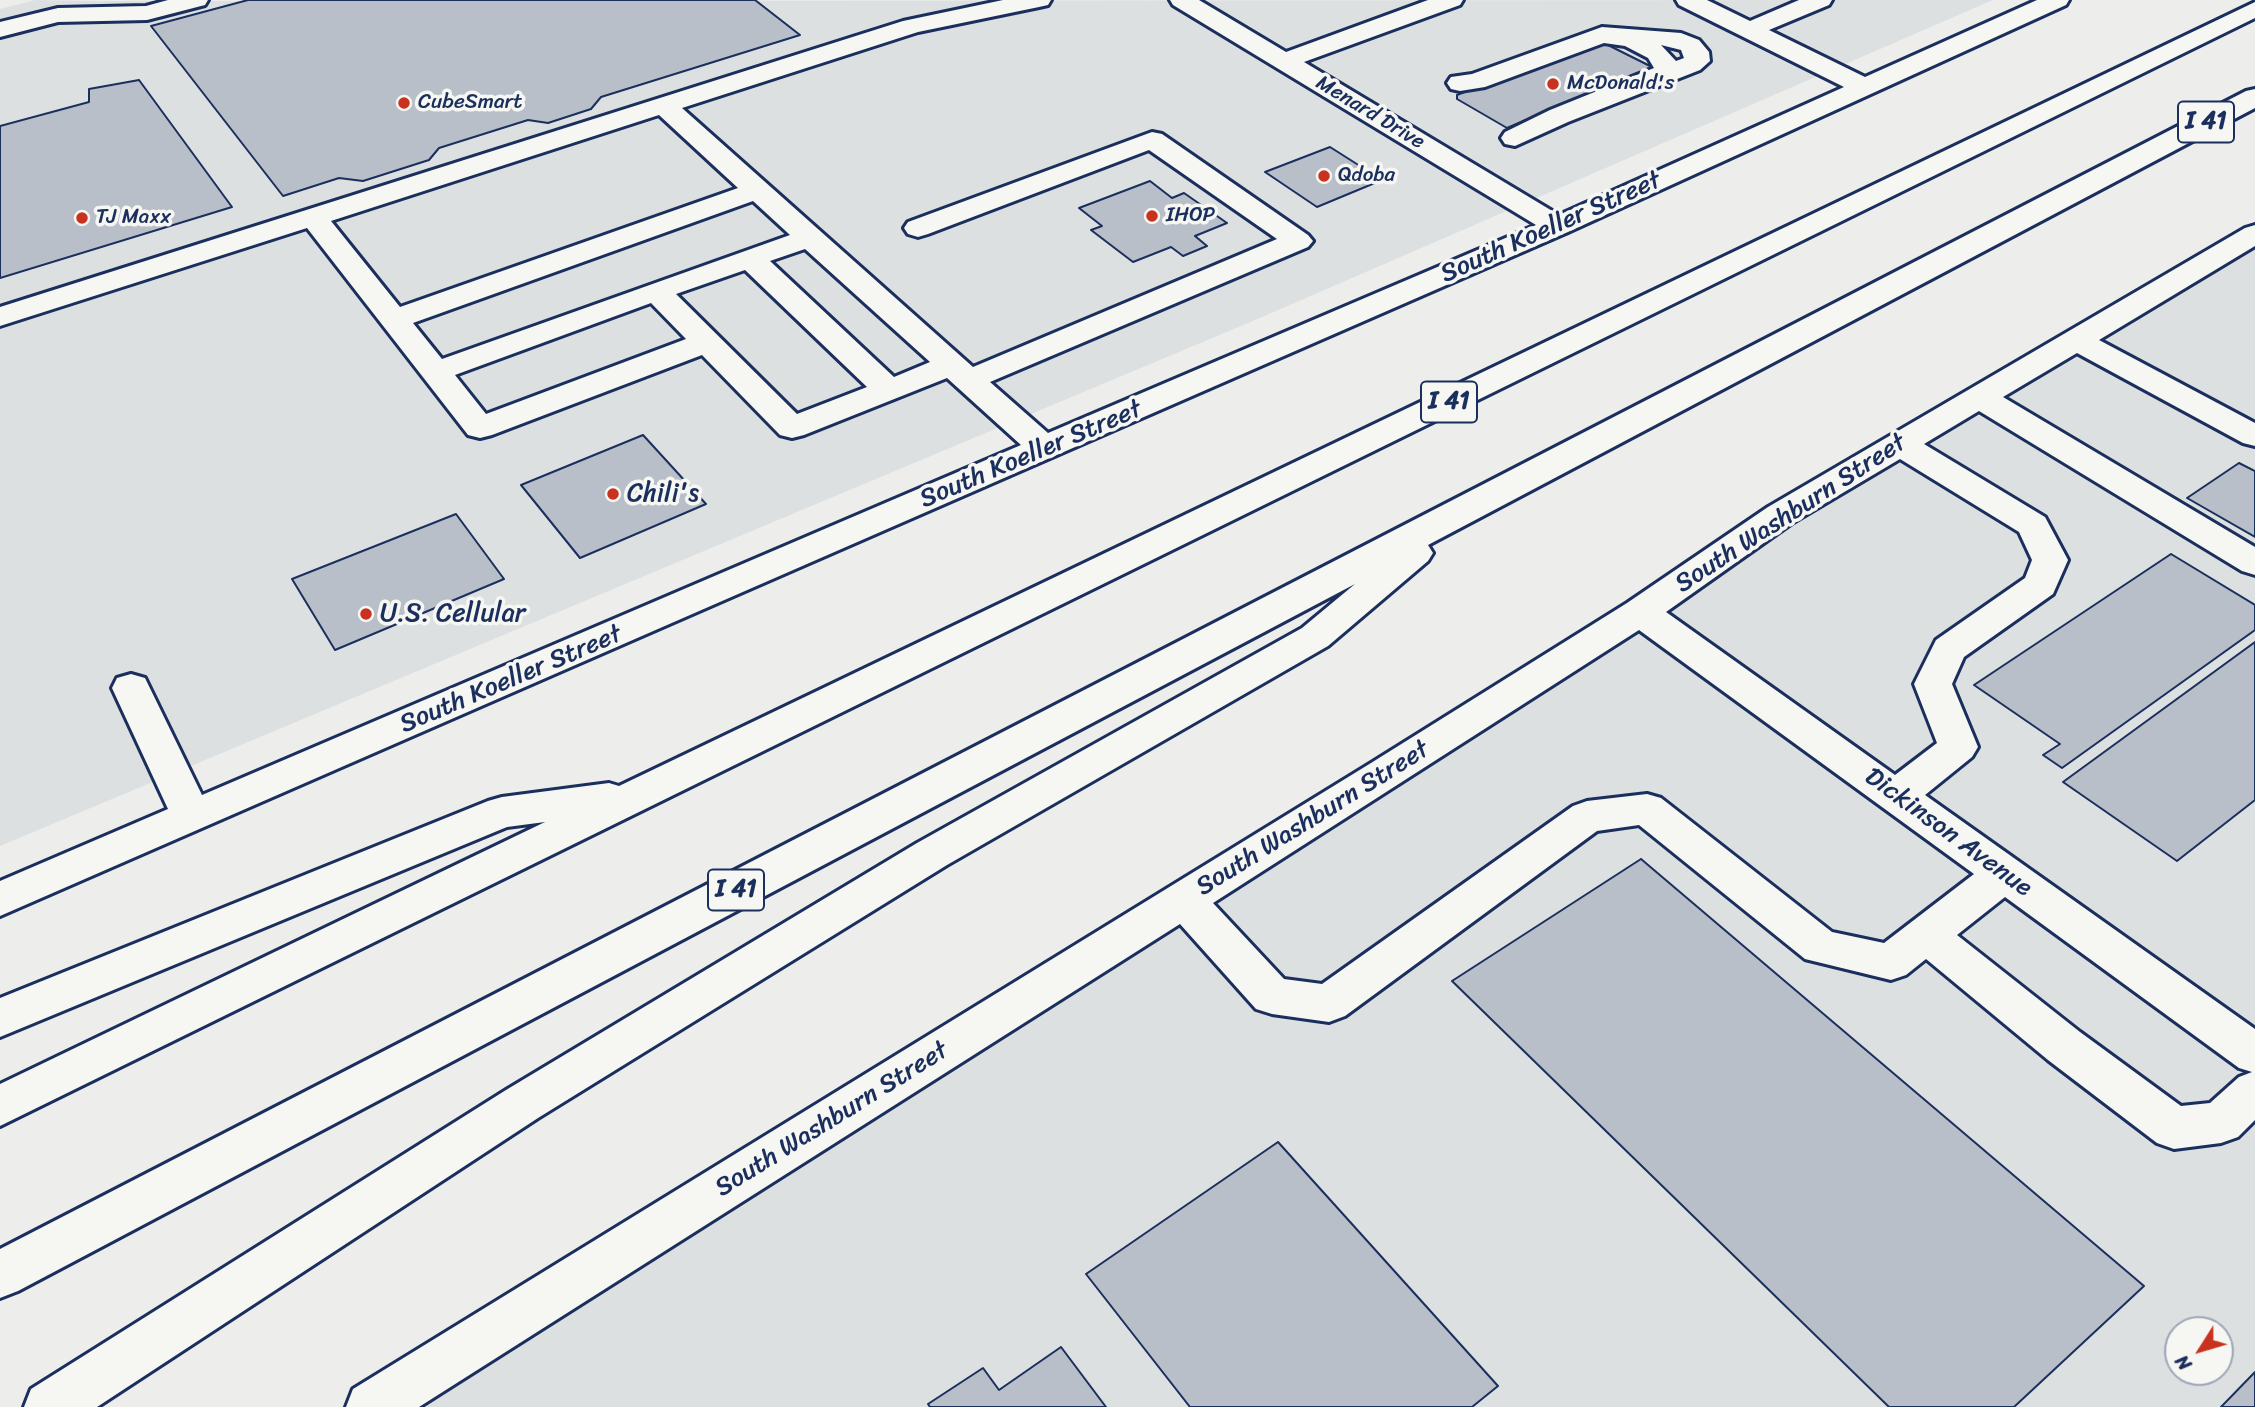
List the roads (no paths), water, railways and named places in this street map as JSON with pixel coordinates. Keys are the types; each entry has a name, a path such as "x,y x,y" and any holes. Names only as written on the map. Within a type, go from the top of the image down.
{"main road":[{"path":"0,30 58,15 147,13 196,0"},
{"path":"0,317 912,26 1039,0"},
{"name":"Menard Drive","path":"1182,0 1558,226"},
{"path":"1284,61 1451,0"},
{"path":"1688,0 1866,87"},
{"path":"1749,30 1820,0"},
{"name":"South Koeller Street","path":"0,899 1558,226 2057,0"},
{"name":"I 41","path":"0,1106 2255,9"},
{"path":"1460,83 1476,81 1587,39 1618,36 1631,39 1657,53 1667,68 1665,73 1559,116 1515,138"},
{"name":"I 41","path":"0,1275 2255,97"},
{"path":"663,105 1045,449"},
{"path":"656,290 792,428 888,389 960,372 1298,242 1152,140 918,228"},
{"path":"394,319 758,190"},
{"path":"313,217 480,428 707,342"},
{"name":"South Washburn Street","path":"373,1407 1185,900 1640,612 1780,515 2255,234"},
{"path":"435,372 656,290 811,237"},
{"path":"750,259 888,389"},
{"path":"2076,340 2255,436"},
{"path":"1979,397 2255,563"},
{"path":"1896,796 1958,747 1933,684 1949,649 2040,585 2050,560 2033,525 1900,444"},
{"path":"50,1407 522,1104 744,968 932,854 1315,637 1471,505"},
{"name":"Dickinson Avenue","path":"1640,612 2255,1054"},
{"path":"131,688 192,817"},
{"path":"0,1018 502,812 642,794"},
{"path":"1185,900 1272,996 1329,1003 1587,817 1647,810 1821,947 1891,962 2004,874"},
{"path":"1926,934 2064,1046 2174,1128 2221,1122 2255,1091"}],"place":[{"name":"McDonald's","path":"1553,84"},
{"name":"CubeSmart","path":"404,103"},
{"name":"Qdoba","path":"1324,176"},
{"name":"IHOP","path":"1152,216"},
{"name":"TJ Maxx","path":"82,218"},
{"name":"Chili's","path":"613,494"},
{"name":"U.S. Cellular","path":"366,614"}]}
